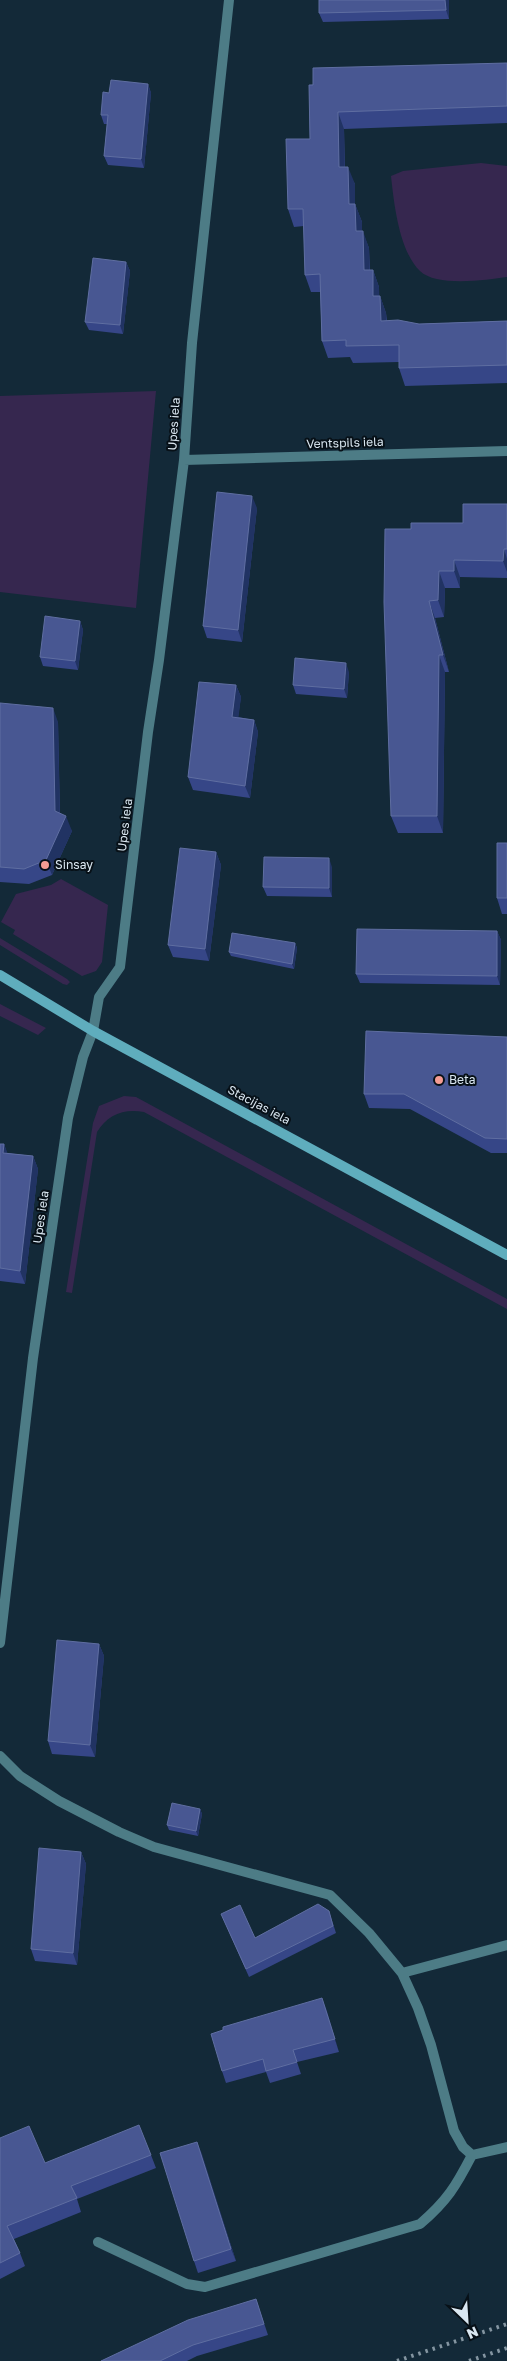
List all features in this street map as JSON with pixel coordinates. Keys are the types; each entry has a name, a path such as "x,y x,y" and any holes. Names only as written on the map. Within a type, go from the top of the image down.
{"main road":[{"name":"Stacijas iela","path":"0,975 92,1031 507,1255"}],"street":[{"name":"Upes iela","path":"0,1643 34,1358 68,1118 83,1057 92,1031 99,997 120,967 148,732 160,660 184,460 192,343 229,0"},
{"name":"Ventspils iela","path":"184,460 507,451"},
{"path":"0,1756 4,1767 104,1826 154,1847 330,1895 369,1933 402,1973 418,2008 431,2045 454,2131 463,2147 472,2155"},
{"path":"402,1973 507,1945"},
{"path":"472,2155 507,2147"},
{"path":"98,2242 187,2284 205,2287 420,2224 439,2208 456,2187 472,2155"}],"shaded area":[{"path":"481,163 507,166 507,277 487,280 449,281 427,276 413,262 402,239 391,176 403,171"},
{"path":"156,391 136,608 0,592 0,396"},
{"path":"61,879 108,905 102,962 96,971 82,976 13,934 15,930 1,922 16,894 51,885"},
{"path":"0,938 70,982 67,985 63,984 0,945"},
{"path":"0,1004 46,1028 38,1035 0,1016"},
{"path":"124,1096 136,1097 507,1299 507,1309 144,1112 137,1111 123,1112 111,1117 97,1132 72,1293 66,1292 93,1123 99,1106"}],"building":[{"path":"319,0 445,0 446,10 319,13"},
{"path":"507,63 507,106 338,112 339,167 348,167 349,204 355,204 356,231 363,231 364,270 373,270 373,296 380,296 381,321 398,320 419,324 507,321 507,365 399,368 399,345 346,346 346,340 322,341 320,274 305,275 303,209 288,209 286,139 310,139 309,85 313,85 313,68"},
{"path":"111,80 148,84 141,159 104,156 108,115 101,115 103,92 109,93"},
{"path":"93,258 126,262 120,325 85,322"},
{"path":"217,492 252,496 238,630 203,626"},
{"path":"463,504 507,504 507,549 504,549 503,561 454,560 454,571 439,571 438,600 429,601 443,655 439,655 437,816 391,816 384,602 385,529 411,529 411,523 463,523"},
{"path":"45,616 80,621 75,661 40,657"},
{"path":"295,658 346,663 344,689 293,685"},
{"path":"199,682 236,685 232,717 254,720 245,786 188,777"},
{"path":"0,703 53,708 55,811 66,816 46,860 24,869 0,867"},
{"path":"497,843 507,843 507,898 497,898"},
{"path":"180,848 216,852 205,949 168,945"},
{"path":"264,857 329,858 329,888 263,887"},
{"path":"357,929 497,931 497,976 356,974"},
{"path":"232,933 295,943 292,964 229,952"},
{"name":"Beta","path":"366,1031 507,1037 507,1139 485,1138 404,1094 364,1094"},
{"path":"0,1144 4,1144 3,1153 33,1156 20,1271 0,1268"},
{"path":"57,1640 99,1644 90,1745 48,1741"},
{"path":"172,1803 200,1809 196,1831 167,1825"},
{"path":"39,1848 81,1852 73,1953 31,1949"},
{"path":"318,1904 329,1911 333,1926 246,1969 221,1914 240,1905 255,1938"},
{"path":"322,1998 335,2039 293,2050 297,2062 266,2071 263,2059 222,2071 211,2034 223,2030 223,2027"},
{"path":"139,2125 151,2155 71,2186 77,2198 7,2226 20,2253 0,2263 0,2138 29,2126 45,2163"},
{"path":"197,2142 231,2249 194,2261 160,2153"},
{"path":"256,2299 264,2324 193,2345 160,2361 101,2361 188,2320"}],"railway":[{"path":"397,2361 507,2324"},
{"path":"469,2361 507,2348"}],"place":[{"name":"Sinsay","path":"45,865"},
{"name":"Beta","path":"439,1080"}]}
